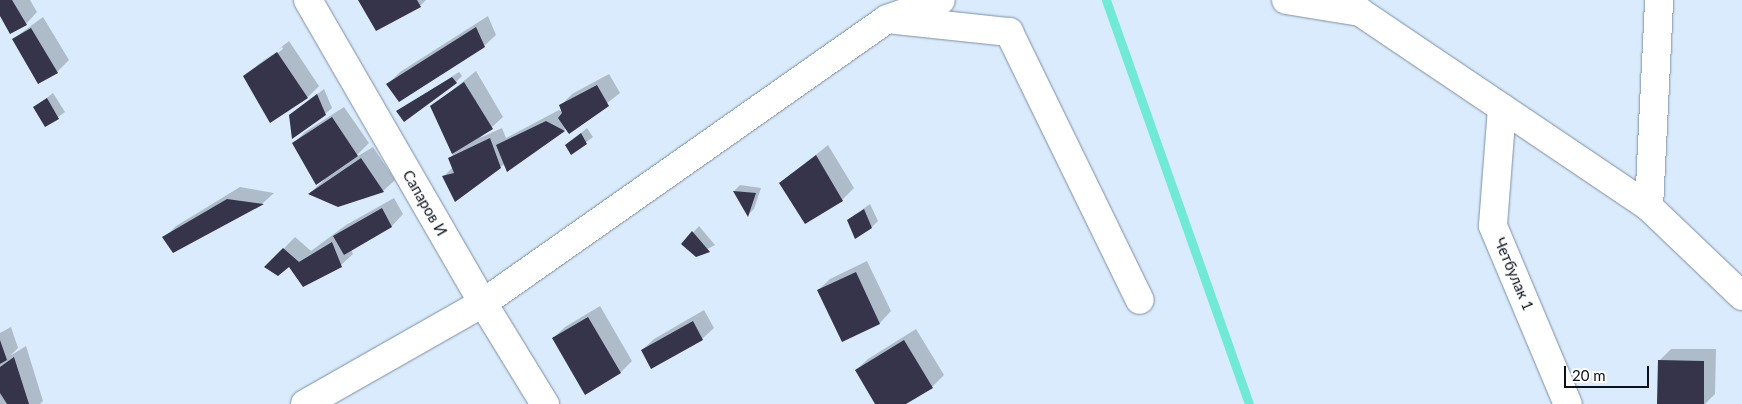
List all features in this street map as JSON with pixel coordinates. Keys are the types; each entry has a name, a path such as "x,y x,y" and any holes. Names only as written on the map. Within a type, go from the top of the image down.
{"street":[{"name":"Сапаров И","path":"308,0 482,303 545,404"},
{"path":"305,404 482,303 883,9 941,0"},
{"path":"1286,0 1358,6 1502,108 1649,207 1742,296"},
{"path":"1649,207 1659,0"},
{"path":"883,9 1010,32 1140,300"},
{"name":"Четбулак 1","path":"1502,108 1493,226 1568,404"}],"building":[{"path":"0,0 12,0 27,25 10,34 0,16"},
{"path":"358,0 417,0 421,7 376,31"},
{"path":"476,27 485,47 399,102 386,84"},
{"path":"31,28 58,73 38,84 12,39"},
{"path":"277,52 308,98 270,123 243,76"},
{"path":"452,77 457,83 404,122 396,111"},
{"path":"464,82 493,129 452,154 430,106"},
{"path":"597,85 609,106 569,134 558,118 562,113 559,105"},
{"path":"317,94 326,115 292,139 289,115"},
{"path":"47,98 59,119 45,127 33,107"},
{"path":"332,117 358,156 316,185 292,143"},
{"path":"546,121 565,131 507,172 496,145"},
{"path":"581,133 587,144 571,155 565,145"},
{"path":"490,138 501,168 455,202 442,176 454,173 448,158"},
{"path":"816,155 843,201 805,224 779,183"},
{"path":"361,158 384,192 338,207 308,194"},
{"path":"733,191 756,193 748,217"},
{"path":"227,199 264,204 173,253 162,237"},
{"path":"382,208 392,227 344,255 333,236"},
{"path":"864,209 872,228 855,239 847,220"},
{"path":"692,231 710,252 696,257 681,244"},
{"path":"332,242 342,267 303,287 289,267 278,276 264,267 283,248 299,262"},
{"path":"856,272 880,324 842,342 817,290"},
{"path":"588,317 621,373 585,395 552,338"},
{"path":"693,321 703,340 651,369 641,350"},
{"path":"0,340 7,360 0,364"},
{"path":"904,340 933,388 906,404 875,404 855,370"},
{"path":"14,357 29,404 7,404 0,393 0,367"},
{"path":"1658,360 1704,361 1704,404 1657,404"}],"waterway":[{"path":"1106,0 1249,404"}]}
